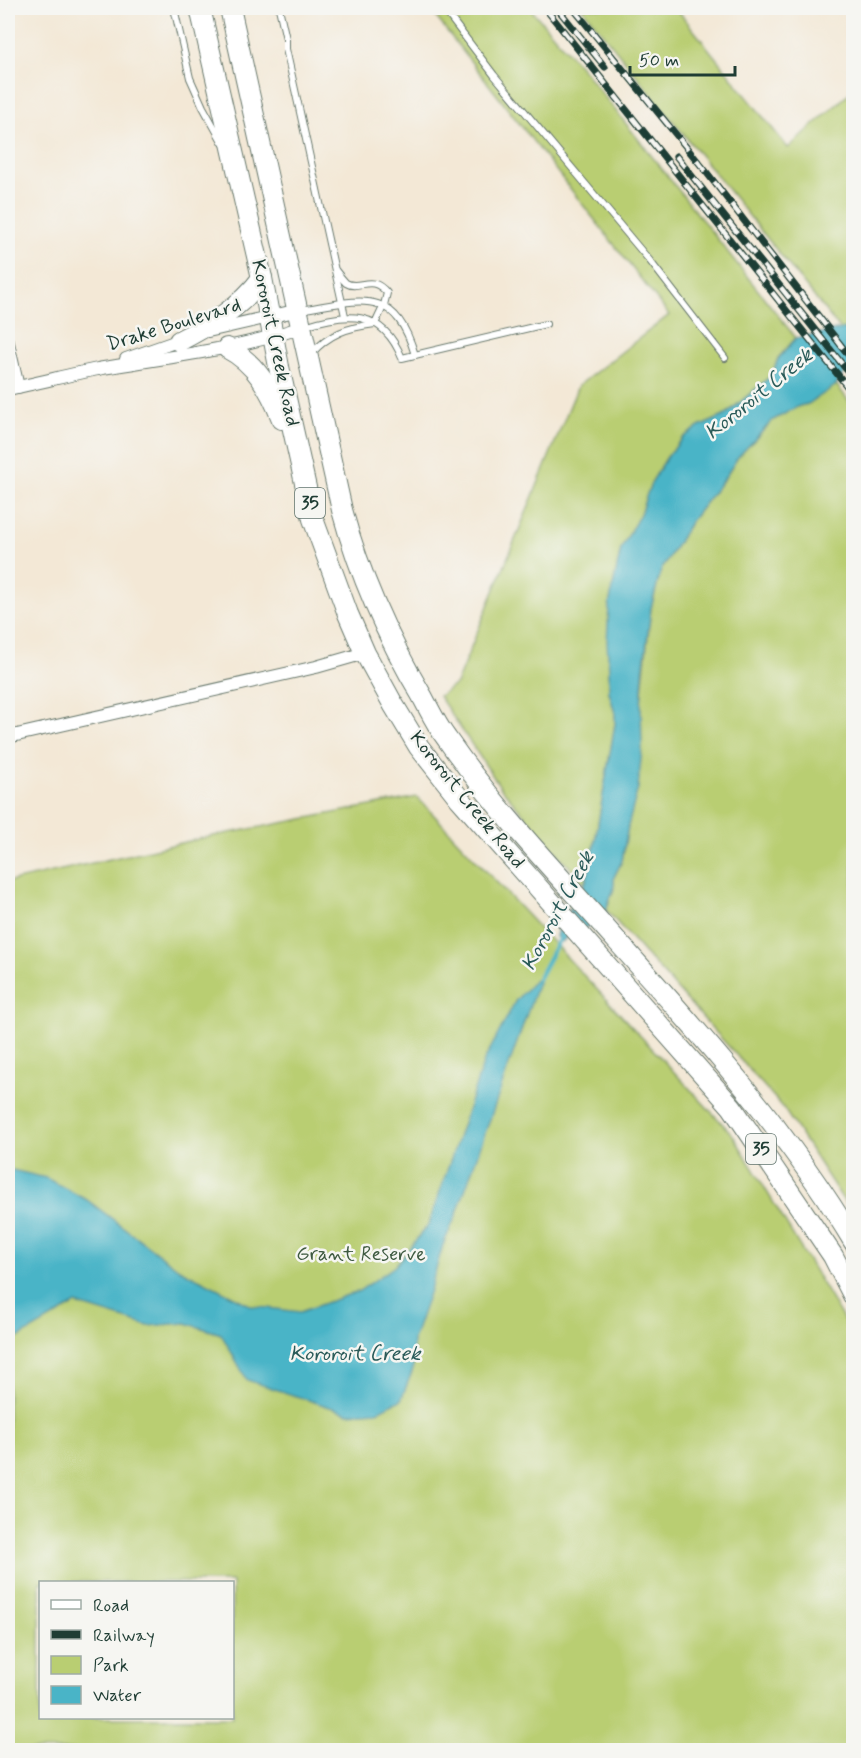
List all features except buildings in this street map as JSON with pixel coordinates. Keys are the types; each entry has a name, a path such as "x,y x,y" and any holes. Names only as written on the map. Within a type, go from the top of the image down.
{"main road":[{"name":"Kororoit Creek Road","path":"200,8 262,278 313,519 330,568 365,653 419,747 460,799 732,1107 833,1256 854,1297"},
{"name":"Kororoit Creek Road","path":"230,8 350,538 381,621 445,737 505,815 668,997 766,1113 812,1176 854,1242"},
{"path":"179,341 242,302 262,278"},
{"path":"227,348 251,363 267,386 301,466"}],"street":[{"name":"Drake Boulevard","path":"96,370 207,331 269,317 301,319"},
{"name":"Drake Boulevard","path":"13,388 96,370 227,348 273,337 301,319"},
{"path":"8,343 13,388"},
{"path":"8,737 316,668 365,653"}],"lane":[{"path":"174,8 190,78 236,167"},
{"path":"279,8 345,316"},
{"path":"443,8 494,75 650,261 725,358"},
{"path":"336,270 345,282 353,285 373,283 387,293 375,324"},
{"path":"301,319 342,303 364,302 384,305 396,314 404,325 415,355"},
{"path":"301,319 345,316 365,318 375,324 396,344 402,358 546,324"},
{"path":"309,357 323,341 332,335 352,327 375,324"}],"green space":[{"path":"429,8 530,8 585,72 796,338 778,358 772,375 724,416 699,427 684,437 667,457 651,483 640,514 621,549 609,605 609,692 615,713 615,724 592,859 584,884 501,788 439,696 456,684 578,386 669,315"},
{"path":"582,8 676,8 788,148 853,90 853,345"},
{"path":"836,384 854,408 853,1215 782,1106 606,910 614,888 614,877 622,861 628,826 651,608 661,570 691,521 738,457 773,420 799,406 808,404"},
{"name":"Grant Reserve","path":"417,797 733,1135 845,1322 854,1348 853,1750 8,1750 8,882 203,838"}],"water":[{"name":"Kororoit Creek","path":"853,327 853,361 835,386 808,404 799,406 773,420 738,457 691,521 661,570 651,608 643,673 642,749 638,788 622,861 614,877 614,888 604,915 589,926 570,934 562,942 556,937 557,931 586,881 592,859 615,724 615,713 609,692 607,642 609,605 621,549 640,514 651,483 667,457 684,437 699,427 724,416 772,375 778,359 796,338"},
{"name":"Kororoit Creek","path":"541,974 456,1216 443,1245 413,1340 413,1369 401,1400 377,1411 348,1413 247,1380 221,1334 186,1323 148,1326 76,1304 8,1344 8,1169 46,1178 87,1200 179,1269 252,1306 300,1312 359,1291 395,1266 429,1224 484,1061 516,1000"}],"waterway":[{"name":"Kororoit Creek","path":"538,979 561,936"}],"railway":[{"path":"545,8 854,395"},
{"path":"557,8 605,67"},
{"path":"573,8 704,169 854,362"},
{"path":"676,156 854,379"}]}
